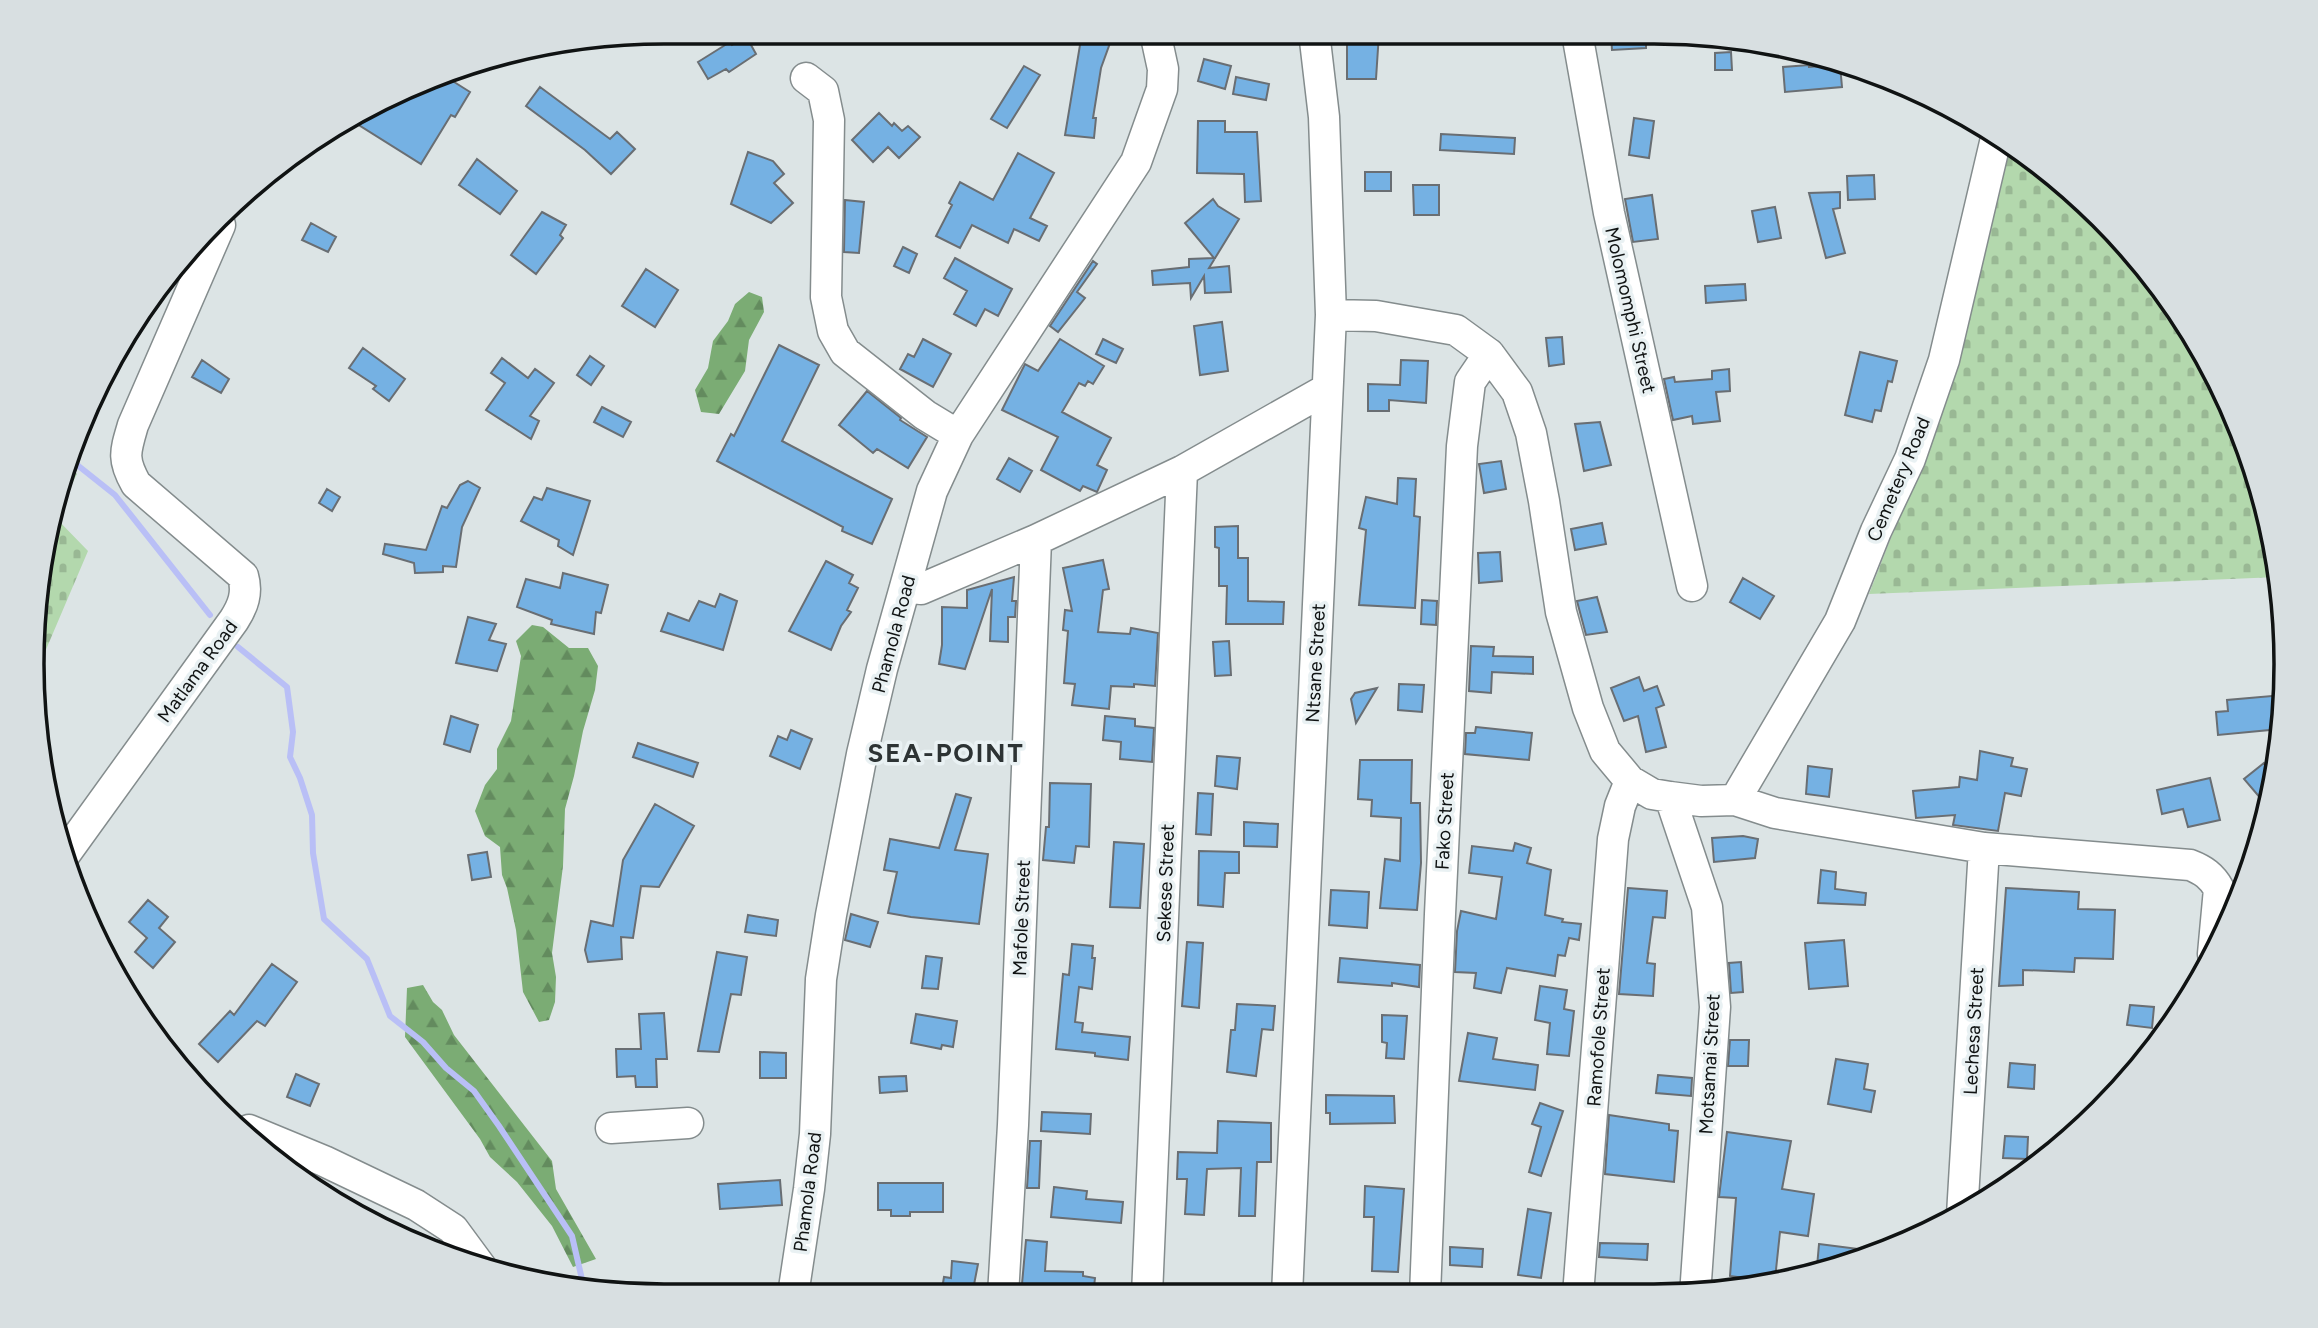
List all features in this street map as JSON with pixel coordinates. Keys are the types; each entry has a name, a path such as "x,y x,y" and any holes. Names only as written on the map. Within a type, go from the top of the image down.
{"street":[{"name":"Phamola Road","path":"795,1284 812,1161 821,979 827,940 862,754 882,668 932,491 958,435 1136,162 1161,89 1163,69 1158,44"},
{"name":"Ntsane Street","path":"1287,1284 1331,315 1324,117 1315,44"},
{"name":"Molomomphi Street","path":"1579,44 1609,213 1692,586"},
{"path":"806,78 823,91 829,120 826,298 833,331 845,352 925,415 958,435"},
{"name":"Cemetery Road","path":"1735,800 1840,621 1876,531 1910,459 1944,360 1994,145"},
{"name":"Matlama Road","path":"71,845 242,608 246,586 243,576 136,484 126,467 127,445 133,425 215,236"},
{"path":"1331,315 1377,316 1457,330 1489,354 1517,392 1531,433 1560,612 1588,708 1605,751 1630,781 1652,794 1701,801 1735,800 1775,813 1984,848 2190,865 2214,880 2219,889 2216,926"},
{"name":"Fako Street","path":"1425,1284 1462,446 1470,382 1489,354"},
{"path":"905,587 921,589 1036,540 1182,471 1327,389"},
{"name":"Sekese Street","path":"1147,1284 1182,471"},
{"name":"Mafole Street","path":"1004,1284 1013,1125 1036,540"},
{"name":"Ramofole Street","path":"1579,1284 1613,839 1620,806 1630,781"},
{"name":"Motsamai Street","path":"1670,797 1707,907 1715,1007 1696,1283"},
{"name":"Lechesa Street","path":"1963,1202 1984,848"},
{"path":"611,1128 688,1123"},
{"path":"261,1135 324,1161 416,1205 453,1229 470,1253"}],"green space":[{"path":"2007,154 2093,225 2146,286 2170,319 2210,390 2227,427 2253,503 2268,577 1869,594 1908,494"},
{"path":"749,292 762,297 764,312 749,340 745,371 719,414 701,412 695,390 708,368 713,341 728,321 735,304"},
{"path":"61,523 88,551 44,654 49,583"},
{"path":"532,625 543,627 569,648 588,648 598,666 595,690 565,809 563,866 552,953 556,977 555,1002 549,1020 539,1022 523,992 516,930 502,875 500,847 485,836 475,811 485,785 497,769 497,749 511,721 521,656 516,641"},
{"path":"423,985 433,1002 442,1010 454,1035 552,1161 556,1189 596,1259 573,1267 552,1226 517,1182 490,1157 480,1139 405,1037 407,988"}],"building":[{"path":"727,44 750,44 756,54 729,72 726,69 708,79 698,62"},
{"path":"1080,44 1110,44 1101,68 1093,118 1096,118 1094,138 1065,135"},
{"path":"1347,44 1378,44 1376,79 1347,79"},
{"path":"1612,44 1646,44 1646,48 1612,50"},
{"path":"1731,52 1732,70 1715,70 1715,53"},
{"path":"1204,59 1231,66 1225,89 1198,81"},
{"path":"1809,65 1841,73 1842,87 1785,92 1783,67"},
{"path":"1024,66 1040,75 1007,128 991,119"},
{"path":"1236,77 1269,84 1266,100 1233,94"},
{"path":"453,81 470,92 455,117 451,115 421,164 358,125 427,91"},
{"path":"540,87 610,139 617,132 635,149 611,174 585,150 526,106"},
{"path":"879,113 892,126 894,123 902,131 908,126 920,137 899,158 888,147 873,162 852,140"},
{"path":"1634,118 1654,121 1649,158 1629,155"},
{"path":"1198,121 1225,121 1225,132 1257,132 1261,201 1245,202 1244,174 1197,173"},
{"path":"1441,134 1515,138 1514,154 1440,150"},
{"path":"748,152 773,161 784,174 774,183 793,203 771,223 731,204"},
{"path":"1018,153 1054,173 1030,218 1047,226 1039,241 1014,229 1008,243 972,225 960,248 936,236 960,182 993,200"},
{"path":"477,159 517,191 500,214 459,185"},
{"path":"1365,172 1391,172 1391,191 1365,191"},
{"path":"1874,175 1875,199 1848,200 1847,176"},
{"path":"1413,185 1439,185 1439,215 1414,215"},
{"path":"1840,192 1840,208 1833,209 1845,253 1826,258 1809,193"},
{"path":"1652,195 1658,239 1633,242 1625,199"},
{"path":"1213,199 1218,206 1239,219 1209,268 1229,266 1231,292 1205,293 1204,276 1191,298 1190,283 1153,285 1152,271 1189,267 1189,259 1214,258 1185,223"},
{"path":"845,200 864,202 859,253 844,252"},
{"path":"1775,207 1781,238 1758,242 1752,211"},
{"path":"542,212 566,225 560,235 563,238 536,274 511,255"},
{"path":"311,223 336,237 328,252 302,240"},
{"path":"903,247 917,254 909,273 894,266"},
{"path":"955,258 1012,289 998,316 985,309 976,326 954,314 967,291 944,278"},
{"path":"1093,261 1097,264 1077,292 1085,298 1058,332 1050,326"},
{"path":"646,269 678,290 655,327 622,306"},
{"path":"1745,284 1746,300 1706,303 1705,286"},
{"path":"1222,322 1228,371 1200,375 1194,326"},
{"path":"1562,337 1564,364 1549,366 1546,338"},
{"path":"923,339 951,354 933,387 900,369 908,354 914,357"},
{"path":"1060,339 1104,366 1093,384 1088,381 1085,386 1079,383 1062,412 1111,438 1097,465 1107,470 1097,492 1083,486 1080,491 1041,470 1058,437 1002,410 1025,364 1038,371"},
{"path":"1103,339 1123,349 1116,363 1096,354"},
{"path":"779,345 819,365 782,441 892,499 872,544 842,531 843,527 717,461 731,434 734,436"},
{"path":"363,348 405,379 389,401 373,389 376,386 349,368"},
{"path":"1860,352 1897,361 1892,382 1888,381 1881,411 1875,410 1872,422 1845,415"},
{"path":"590,356 604,366 591,385 577,375"},
{"path":"502,358 528,378 535,369 554,383 530,416 539,421 531,439 486,410 505,383 491,373"},
{"path":"202,360 229,379 221,393 192,377"},
{"path":"1401,360 1428,361 1426,403 1389,400 1389,411 1368,411 1368,384 1400,385"},
{"path":"1729,369 1730,391 1716,392 1720,421 1693,424 1692,416 1673,420 1664,379 1674,377 1675,382 1712,379 1712,371"},
{"path":"867,391 901,418 900,420 927,437 908,468 877,449 873,453 839,425"},
{"path":"602,407 631,422 623,437 594,422"},
{"path":"1600,422 1611,465 1584,471 1575,424"},
{"path":"1009,458 1032,471 1020,492 997,479"},
{"path":"1501,461 1506,489 1484,493 1479,464"},
{"path":"1398,478 1416,479 1414,516 1420,517 1415,608 1359,605 1366,530 1359,528 1366,497 1397,504"},
{"path":"468,481 480,488 462,527 456,567 443,566 443,572 415,573 414,563 383,554 385,544 426,550 442,506 447,508 460,485"},
{"path":"547,488 590,501 573,555 558,546 559,540 521,521 534,497 542,500"},
{"path":"327,489 340,497 332,511 319,503"},
{"path":"1602,523 1606,544 1575,550 1571,529"},
{"path":"1238,526 1238,558 1248,558 1248,601 1284,602 1283,624 1226,624 1227,586 1219,586 1219,548 1215,547 1215,527"},
{"path":"1500,552 1502,581 1479,583 1478,553"},
{"path":"1103,560 1109,589 1103,590 1098,632 1130,634 1131,628 1158,633 1155,686 1111,686 1109,709 1072,705 1075,684 1064,683 1068,631 1063,630 1065,610 1072,611 1063,568"},
{"path":"826,561 853,575 849,583 858,588 847,610 851,612 841,626 831,650 789,631"},
{"path":"563,573 608,585 601,613 596,612 594,634 551,624 552,620 517,607 526,579 560,588"},
{"path":"1014,577 1012,601 1016,601 1015,617 1008,617 1008,642 990,641 992,589 965,669 939,664 942,607 967,608 967,590"},
{"path":"1743,578 1774,596 1760,619 1730,602"},
{"path":"720,594 737,601 723,650 661,631 668,613 689,621 699,601 715,607"},
{"path":"1597,597 1607,632 1586,635 1577,601"},
{"path":"1422,600 1437,601 1436,625 1421,624"},
{"path":"468,617 496,624 489,640 506,644 497,671 456,663"},
{"path":"1229,641 1231,675 1215,676 1213,642"},
{"path":"1471,646 1494,647 1493,656 1533,657 1533,674 1492,672 1491,693 1469,691"},
{"path":"1639,677 1644,691 1657,686 1664,705 1656,708 1666,747 1646,752 1638,716 1624,721 1611,688"},
{"path":"1399,684 1424,685 1422,712 1398,710"},
{"path":"1377,688 1356,723 1351,699 1355,693"},
{"path":"2273,696 2271,730 2218,735 2216,712 2228,711 2227,700"},
{"path":"451,716 478,725 470,752 444,744"},
{"path":"1105,716 1135,719 1135,726 1154,728 1152,762 1120,759 1121,742 1103,740"},
{"path":"1476,727 1532,733 1529,760 1465,754 1466,733 1475,733"},
{"path":"791,730 812,739 800,769 770,756 778,736 787,740"},
{"path":"638,743 698,763 693,777 633,757"},
{"path":"1980,751 2013,758 2011,766 2027,769 2021,796 2005,793 1998,831 1953,825 1955,815 1916,818 1913,791 1959,787 1960,777 1977,780"},
{"path":"1217,756 1240,758 1237,789 1215,786"},
{"path":"1360,760 1412,760 1411,803 1420,803 1421,863 1417,910 1380,908 1385,859 1400,861 1401,818 1371,816 1372,800 1358,799"},
{"path":"2264,763 2266,765 2259,797 2244,779"},
{"path":"1808,766 1832,769 1829,797 1806,794"},
{"path":"2210,778 2220,820 2188,827 2183,809 2162,814 2157,790"},
{"path":"1050,783 1091,784 1089,847 1076,846 1074,863 1043,860 1046,827 1049,827"},
{"path":"1198,793 1213,794 1211,835 1196,834"},
{"path":"956,794 971,798 955,850 988,854 979,924 888,913 897,872 884,870 890,839 939,848"},
{"path":"655,804 694,826 659,887 641,886 633,938 621,937 622,959 588,962 585,950 591,921 613,926 623,860"},
{"path":"1244,822 1278,824 1277,847 1244,846"},
{"path":"1743,836 1758,839 1755,858 1714,862 1712,838"},
{"path":"1114,842 1144,844 1140,908 1110,907"},
{"path":"1515,843 1531,848 1527,863 1551,870 1545,915 1563,919 1562,922 1581,924 1579,940 1569,938 1565,956 1558,955 1555,976 1507,968 1501,993 1474,988 1476,973 1455,972 1461,911 1496,919 1502,877 1469,873 1472,846 1513,851"},
{"path":"1199,851 1239,852 1239,873 1225,873 1223,907 1198,905"},
{"path":"487,852 491,877 472,880 468,855"},
{"path":"1821,870 1836,872 1835,889 1866,893 1865,905 1818,903"},
{"path":"1628,888 1667,891 1665,918 1653,917 1647,963 1655,964 1653,996 1619,994"},
{"path":"2006,888 2079,892 2078,909 2115,910 2113,959 2075,958 2074,972 2023,970 2023,985 1999,986"},
{"path":"1331,890 1369,892 1367,928 1329,925"},
{"path":"148,900 168,917 159,928 175,942 153,968 135,952 147,938 129,922"},
{"path":"851,914 878,922 870,947 845,940"},
{"path":"748,915 778,920 776,936 745,932"},
{"path":"1844,940 1848,986 1809,989 1805,943"},
{"path":"1187,942 1203,943 1199,1008 1182,1006"},
{"path":"1072,944 1093,946 1092,958 1095,958 1092,989 1079,987 1075,1022 1083,1023 1082,1032 1130,1037 1128,1060 1056,1049 1063,974 1069,975"},
{"path":"717,952 747,957 741,995 731,994 719,1052 698,1051"},
{"path":"926,956 942,958 938,989 922,988"},
{"path":"1340,958 1420,965 1419,987 1392,983 1392,986 1338,982"},
{"path":"1741,962 1743,992 1731,993 1729,963"},
{"path":"272,964 297,982 265,1026 257,1021 218,1062 199,1044 230,1011 234,1015"},
{"path":"1540,986 1567,990 1564,1009 1574,1011 1569,1056 1547,1054 1550,1023 1535,1020"},
{"path":"1237,1004 1275,1006 1273,1030 1262,1029 1256,1076 1227,1072 1231,1030 1235,1030"},
{"path":"2130,1005 2154,1007 2152,1028 2127,1025"},
{"path":"664,1013 667,1059 656,1059 657,1087 636,1087 635,1076 617,1077 616,1049 641,1049 639,1014"},
{"path":"916,1014 957,1021 953,1047 942,1045 941,1049 911,1043"},
{"path":"1382,1015 1407,1016 1404,1059 1386,1058 1387,1043 1382,1042"},
{"path":"1468,1033 1497,1038 1493,1059 1538,1065 1535,1090 1459,1081"},
{"path":"1730,1040 1749,1040 1748,1066 1728,1066"},
{"path":"760,1052 786,1053 786,1078 760,1078"},
{"path":"1836,1059 1868,1064 1864,1089 1875,1091 1871,1112 1828,1104"},
{"path":"2010,1063 2035,1065 2034,1089 2008,1087"},
{"path":"296,1074 319,1084 310,1106 287,1097"},
{"path":"1658,1075 1692,1078 1691,1096 1656,1093"},
{"path":"906,1076 907,1091 880,1093 879,1077"},
{"path":"1326,1095 1394,1096 1395,1123 1330,1124 1330,1113 1326,1113"},
{"path":"1540,1103 1563,1111 1541,1176 1529,1172 1541,1127 1532,1124"},
{"path":"1042,1112 1091,1114 1090,1134 1041,1131"},
{"path":"1609,1115 1669,1124 1669,1130 1678,1131 1674,1182 1605,1174"},
{"path":"1218,1121 1271,1123 1271,1162 1257,1162 1255,1216 1239,1216 1241,1168 1207,1169 1204,1215 1185,1214 1187,1179 1177,1179 1178,1152 1217,1153"},
{"path":"1727,1132 1791,1141 1782,1189 1814,1194 1808,1236 1780,1232 1776,1272 1742,1278 1730,1276 1736,1198 1719,1197"},
{"path":"2005,1136 2028,1137 2027,1159 2003,1158"},
{"path":"1030,1141 1041,1141 1039,1188 1027,1188"},
{"path":"780,1180 782,1205 720,1209 718,1184"},
{"path":"878,1183 943,1183 943,1212 910,1212 910,1216 891,1216 891,1210 878,1210"},
{"path":"1365,1186 1404,1189 1398,1272 1372,1271 1374,1217 1364,1217"},
{"path":"1054,1187 1087,1191 1086,1199 1123,1202 1121,1223 1051,1217"},
{"path":"1528,1209 1551,1213 1541,1278 1518,1275"},
{"path":"1026,1240 1047,1242 1045,1271 1083,1272 1083,1276 1095,1278 1094,1284 1022,1284"},
{"path":"1600,1243 1648,1244 1647,1260 1599,1257"},
{"path":"1819,1244 1858,1249 1853,1251 1817,1262"},
{"path":"1450,1247 1483,1249 1482,1267 1450,1265"},
{"path":"952,1261 978,1264 974,1284 943,1284 944,1277 951,1278"}],"waterway":[{"path":"77,465 115,495 210,615"},
{"path":"238,647 287,687 293,732 290,757 312,815 313,853 324,919 367,959 390,1016 423,1042 446,1068 474,1091 572,1236 582,1279"}],"district":[{"name":"SEA-POINT","path":"946,753"}]}
